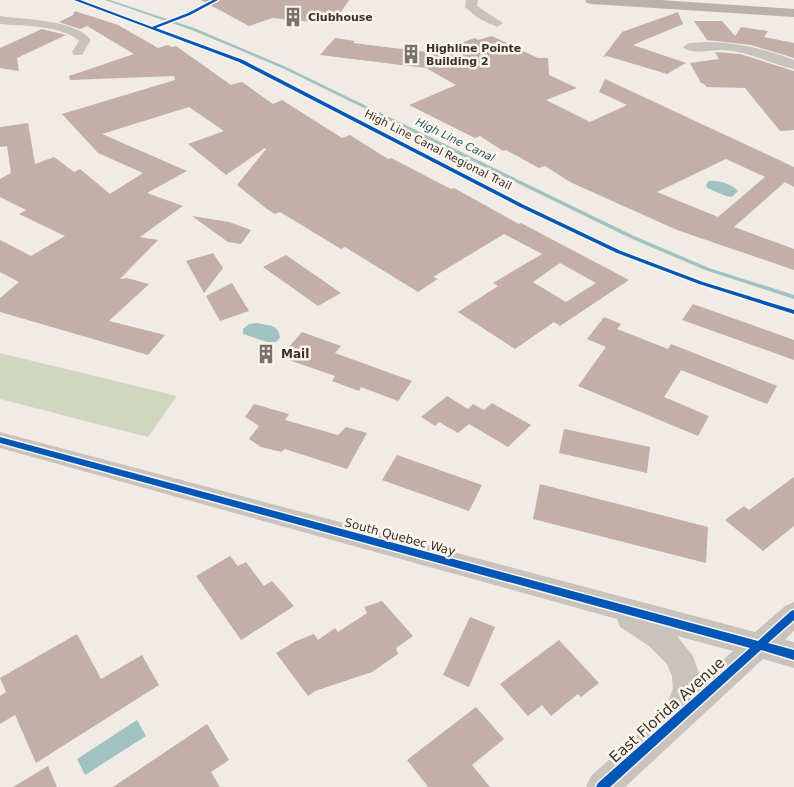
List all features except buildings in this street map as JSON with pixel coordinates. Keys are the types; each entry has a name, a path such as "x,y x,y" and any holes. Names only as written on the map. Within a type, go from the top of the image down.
{"main road":[{"path":"592,0 794,13"},
{"path":"694,0 794,6"}],"street":[{"path":"482,0 474,6 482,16 497,23"},
{"path":"0,20 77,32 85,40 78,52"},
{"path":"689,47 738,46 762,52 794,65"},
{"name":"South Quebec Way","path":"0,440 794,655"},
{"path":"604,605 655,634 667,644 682,664 687,686 676,720"},
{"name":"East Florida Avenue","path":"602,787 794,614"}],"green space":[{"path":"0,353 177,396 148,437 0,399"}],"water":[{"path":"709,181 725,183 738,191 732,197 726,196 707,188 706,184"},
{"path":"257,323 275,328 278,330 280,338 276,342 267,342 243,334 243,329 249,324"},
{"path":"137,720 146,736 85,775 77,759"}],"waterway":[{"name":"High Line Canal","path":"107,0 193,29 283,67 632,237 707,269 794,297"}],"cycle path":[{"name":"High Line Canal Regional Trail","path":"76,0 241,61 522,206 619,252 701,283 794,312"},
{"path":"153,28 189,14 216,0"},
{"path":"0,440 794,655"},
{"path":"602,787 794,614"}],"place":[{"name":"Clubhouse","path":"293,17"},
{"name":"Highline Pointe Building 2","path":"411,54"},
{"name":"Mail","path":"266,354"}]}
